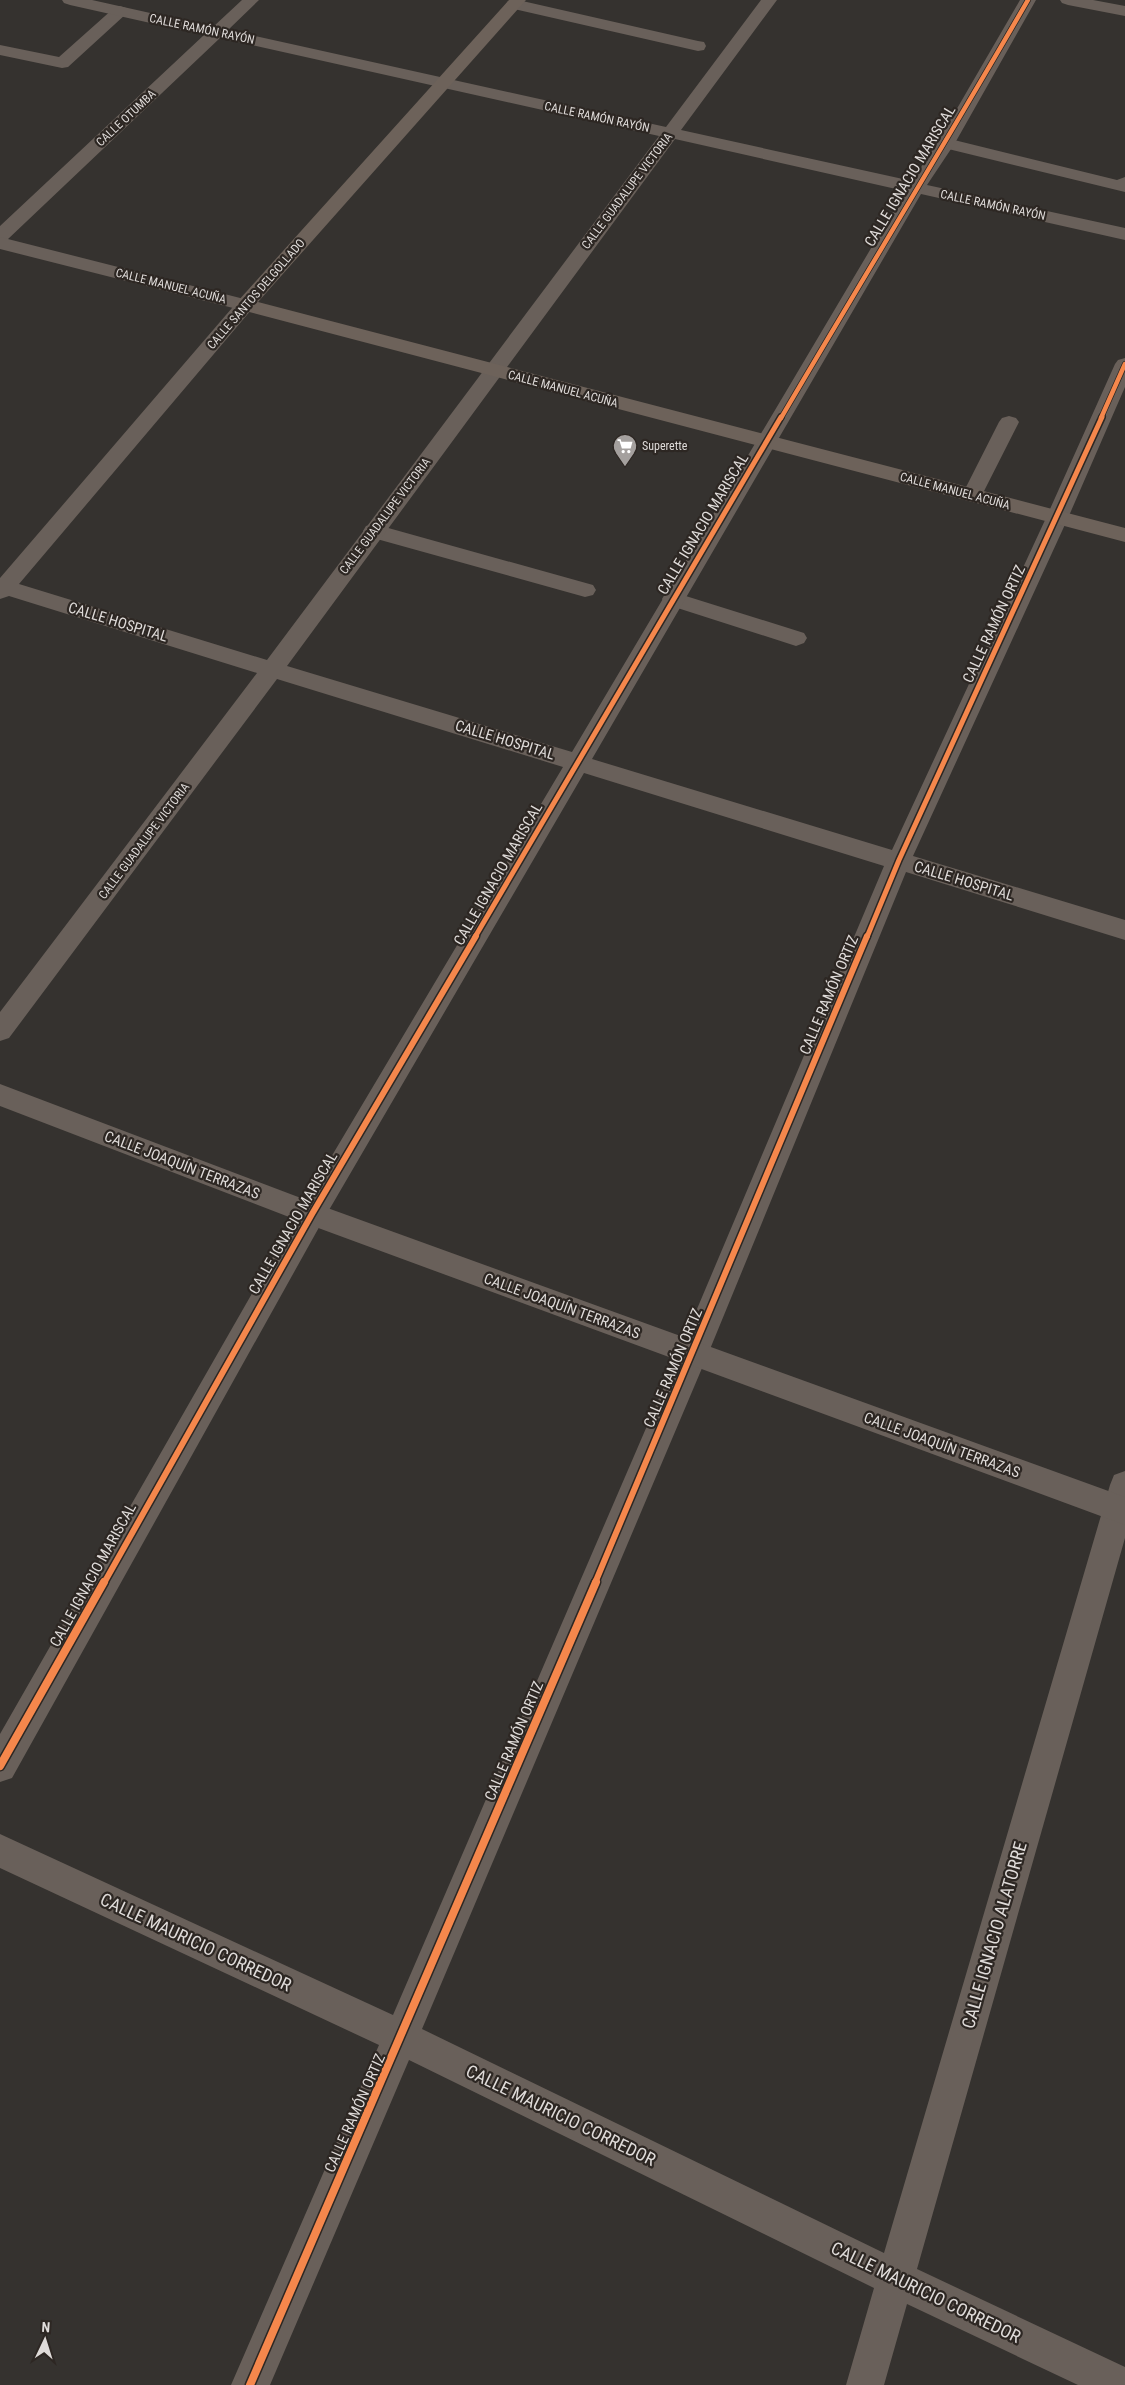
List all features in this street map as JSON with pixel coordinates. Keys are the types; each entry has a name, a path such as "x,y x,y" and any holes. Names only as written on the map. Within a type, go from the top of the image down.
{"main road":[{"name":"CALLE SANTOS DELGOLLADO","path":"245,305 516,2"},
{"name":"CALLE MANUEL ACUÑA","path":"245,305 1125,535"}],"street":[{"name":"CALLE RAMÓN RAYÓN","path":"70,0 1125,234"},
{"name":"CALLE OTUMBA","path":"0,236 251,0"},
{"name":"CALLE GUADALUPE VICTORIA","path":"0,1031 156,825 270,669 769,0"},
{"name":"CALLE IGNACIO MARISCAL","path":"0,1766 312,1214 672,599 916,188 946,142 1028,0"},
{"path":"1068,0 1125,11"},
{"path":"516,2 698,46"},
{"path":"0,50 62,63 120,11"},
{"path":"946,142 1124,187"},
{"name":"CALLE MANUEL ACUÑA","path":"0,243 245,305"},
{"name":"CALLE SANTOS DELGOLLADO","path":"1,589 245,305"},
{"name":"CALLE RAMÓN ORTIZ","path":"250,2385 693,1354 899,860 1057,518 1125,364"},
{"path":"972,495 1009,422"},
{"path":"374,531 585,590"},
{"name":"CALLE HOSPITAL","path":"1,589 577,762 1125,930"},
{"path":"672,599 796,638"},
{"name":"CALLE JOAQUÍN TERRAZAS","path":"0,1096 312,1214 693,1354 1123,1502"},
{"name":"CALLE IGNACIO ALATORRE","path":"865,2385 1123,1502"},
{"name":"CALLE MAURICIO CORREDOR","path":"0,1851 401,2037 895,2278 1120,2385"}],"cycle path":[{"path":"0,1766 312,1214 916,188 946,143 1028,0"},
{"path":"250,2385 693,1354 899,860 1057,518 1125,364"}],"place":[{"name":"Superette","path":"625,467"}]}
